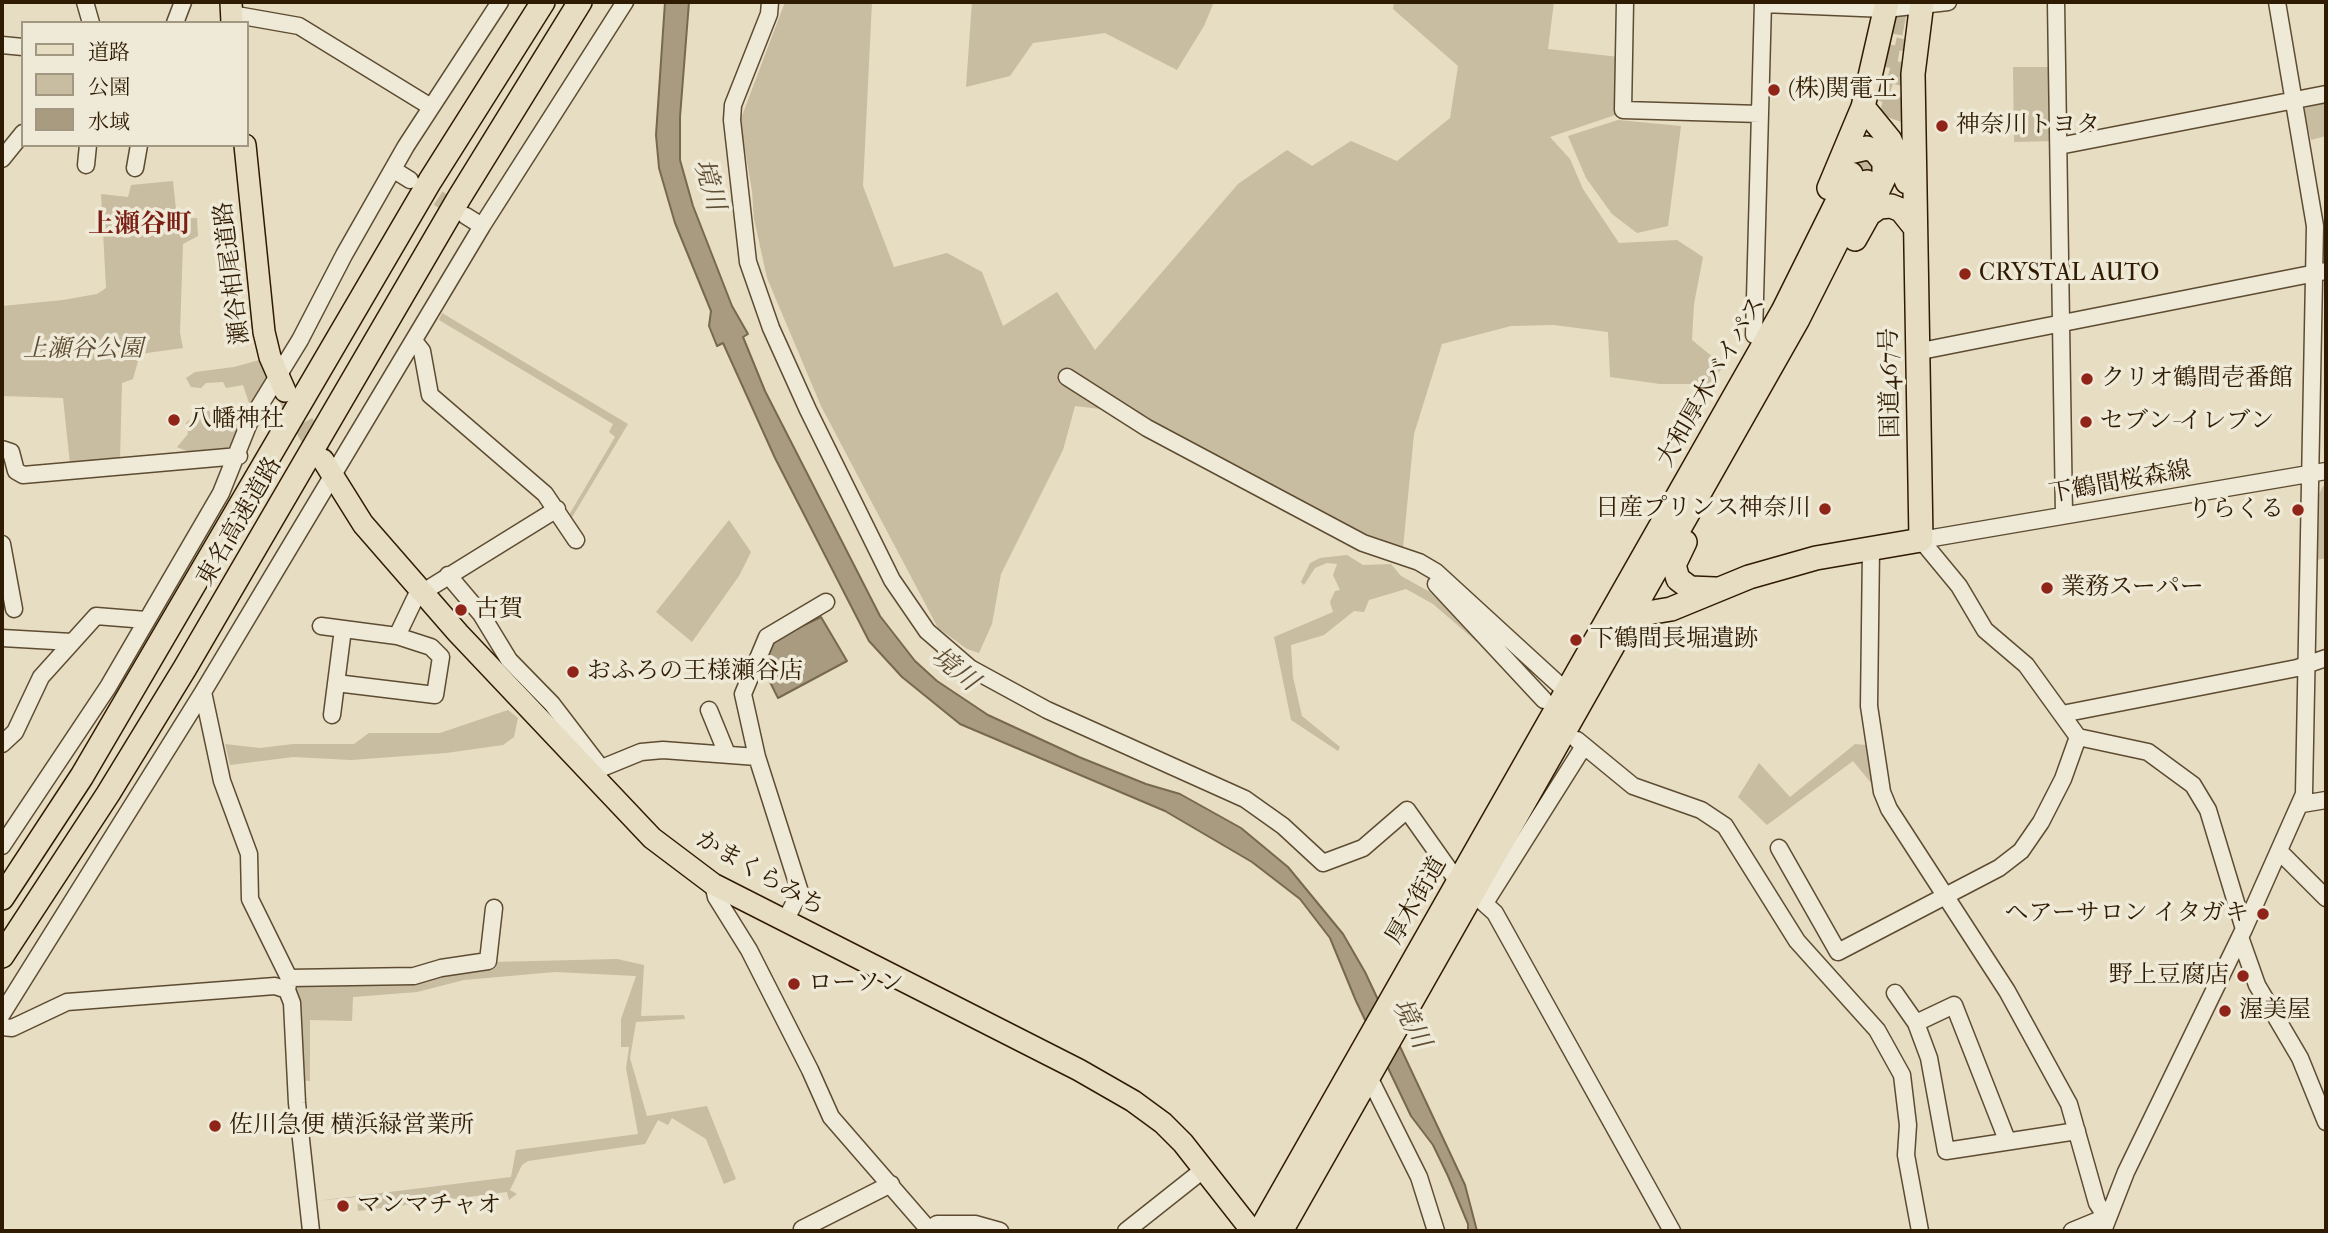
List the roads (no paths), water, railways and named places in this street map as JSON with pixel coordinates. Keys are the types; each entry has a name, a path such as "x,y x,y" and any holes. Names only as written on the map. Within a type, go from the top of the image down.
{"highway":[{"name":"東名高速道路","path":"2,898 89,765 430,181 543,2"},
{"name":"東名高速道路","path":"2,956 108,794 164,702 459,198 580,2"},
{"name":"国道467号","path":"1920,540 1913,225 1913,74 1922,4"},
{"path":"1854,170 1870,113 1886,6"},
{"path":"1870,113 1898,122 1910,114 1913,108"},
{"name":"国道467号","path":"1870,113 1901,160 1913,225"},
{"path":"1637,568 1670,482 1804,241 1854,170 1861,147 1875,151 1886,170 1833,284 1681,539 1674,572 1683,585 1698,590 1717,589"},
{"name":"大和厚木バイパス","path":"1621,614 1681,539 1821,278 1854,170"},
{"name":"大和厚木バイパス","path":"1621,614 1637,568 1783,311 1854,170"},
{"path":"1863,222 1873,210 1891,206 1908,216 1913,225"},
{"path":"1621,614 1671,609 1717,589 1778,568 1920,540"},
{"name":"厚木街道","path":"1281,1231 1369,1068 1397,1006 1472,891 1621,614"},
{"name":"厚木街道","path":"1472,891 1567,692 1621,614"},
{"name":"厚木街道","path":"1260,1231 1369,1068"}],"main road":[{"name":"瀬谷柏尾道路","path":"245,147 264,332 281,384"},
{"name":"かまくらみち","path":"327,467 363,524 422,590 595,771 652,838 713,884 1105,1084 1163,1123 1252,1231"}],"street":[{"path":"85,2 90,21"},
{"path":"176,21 183,2"},
{"path":"2,846 108,687 221,493 239,456 249,423 281,384 300,340 344,255 431,107 500,2"},
{"path":"2,1014 203,692 327,467 414,341 482,226 625,2"},
{"path":"770,2 769,15 737,90 732,120 748,262 771,328 814,423 892,580 928,631 970,668 1047,710 1245,799 1283,826 1323,863 1363,848 1407,810 1472,891 1495,913 1672,1231"},
{"path":"1625,2 1623,110 1760,114"},
{"path":"1754,335 1763,3 1886,6 1948,2"},
{"path":"2056,2 2064,515"},
{"path":"2105,1224 2302,804 2309,474 2320,272 2315,226 2277,2"},
{"path":"231,13 299,26 431,107"},
{"path":"2,45 21,47"},
{"path":"2059,146 2326,94"},
{"path":"2,159 21,135"},
{"path":"86,165 88,147"},
{"path":"135,168 139,147"},
{"path":"394,170 410,180"},
{"path":"466,216 482,226"},
{"path":"1916,352 2320,272"},
{"path":"414,341 422,351 430,396 545,494 576,540"},
{"path":"1067,377 1147,429 1363,543 1403,559 1419,562 1436,572 1567,692"},
{"path":"2,449 11,452 16,471 23,475 239,456"},
{"name":"下鶴間桜森線","path":"1920,540 2326,471"},
{"path":"397,636 422,590 557,509"},
{"path":"1920,540 1959,586 1985,630 2026,665 2078,737 2148,751 2193,785 2208,810 2257,985 2320,1092 2326,1122"},
{"path":"2,544 14,609"},
{"path":"1871,549 1868,706 1882,792 1889,809 2007,991 2058,1081 2077,1131 2105,1224"},
{"path":"1403,559 1434,582 1544,700"},
{"path":"448,575 481,614 509,660 552,704 595,771 652,751 757,757"},
{"path":"785,921 800,892 757,757 743,694 766,637 825,602"},
{"path":"2,744 15,732 41,677 96,616 146,620"},
{"path":"321,626 397,636 431,648 441,657 435,695 336,683"},
{"path":"332,715 343,629"},
{"path":"2,638 72,642"},
{"path":"2062,713 2306,665 2326,658"},
{"path":"203,692 222,781 249,854 250,899 288,984 292,1003 297,1102 311,1231"},
{"path":"709,710 727,754"},
{"path":"1779,848 1838,952 1999,868 2021,851 2041,822 2063,779 2078,737"},
{"path":"1472,891 1581,743 1633,786 1701,810 1725,827 1797,941 1877,1030 1902,1075 1908,1125 1906,1155 1920,1231"},
{"path":"2302,804 2326,800"},
{"path":"2280,852 2326,898"},
{"path":"713,884 716,897 749,950 831,1117 929,1231 937,1224 975,1224 1000,1231"},
{"path":"2,1027 12,1028 67,1002 414,976 441,968 488,961 494,908"},
{"path":"1895,993 1916,1023 1929,1058 1946,1151 2077,1131"},
{"path":"1916,1023 1954,1005 2007,1140"},
{"path":"1369,1068 1419,1177 1436,1231"},
{"path":"1126,1231 1203,1170"},
{"path":"803,1231 802,1229 891,1184"},
{"path":"2072,1231 2105,1224"}],"water":[{"path":"665,2 689,2 680,117 680,160 693,206 732,306 748,334 743,337 765,391 880,616 915,661 937,681 988,715 1079,757 1146,784 1180,794 1241,828 1288,867 1343,934 1365,972 1465,1185 1477,1231 1468,1231 1468,1224 1448,1176 1433,1145 1411,1116 1356,1001 1330,938 1300,899 1252,862 1165,811 960,724 902,677 869,641 775,458 723,343 717,346 709,326 711,311 675,223 659,168 656,135"},
{"path":"821,617 847,661 778,698 762,666 771,641"}],"tunnel":[{"path":"1854,164 1883,77 1897,2"},
{"path":"1867,182 1892,112 1908,40"},
{"path":"418,185 461,213"},
{"path":"288,396 322,457"}],"place":[{"name":"(株)関電工","path":"1774,90"},
{"name":"神奈川トヨタ","path":"1942,126"},
{"name":"CRYSTAL AUTO","path":"1965,274"},
{"name":"クリオ鶴間壱番館","path":"2087,379"},
{"name":"八幡神社","path":"174,420"},
{"name":"セブン-イレブン","path":"2086,422"},
{"name":"日産プリンス神奈川","path":"1825,509"},
{"name":"りらくる","path":"2298,510"},
{"name":"業務スーパー","path":"2047,588"},
{"name":"古賀","path":"461,610"},
{"name":"下鶴間長堀遺跡","path":"1576,640"},
{"name":"おふろの王様瀬谷店","path":"573,672"},
{"name":"ヘアーサロン イタガキ","path":"2263,914"},
{"name":"野上豆腐店","path":"2243,976"},
{"name":"ローソン","path":"794,984"},
{"name":"渥美屋","path":"2225,1011"},
{"name":"佐川急便 横浜緑営業所","path":"215,1126"},
{"name":"マンマチャオ","path":"343,1206"}],"district":[{"name":"上瀬谷町","path":"140,226"}],"water label":[{"name":"境川","path":"708,185"},
{"name":"境川","path":"954,670"},
{"name":"境川","path":"1410,1024"}],"park label":[{"name":"上瀬谷公園","path":"83,350"}]}
